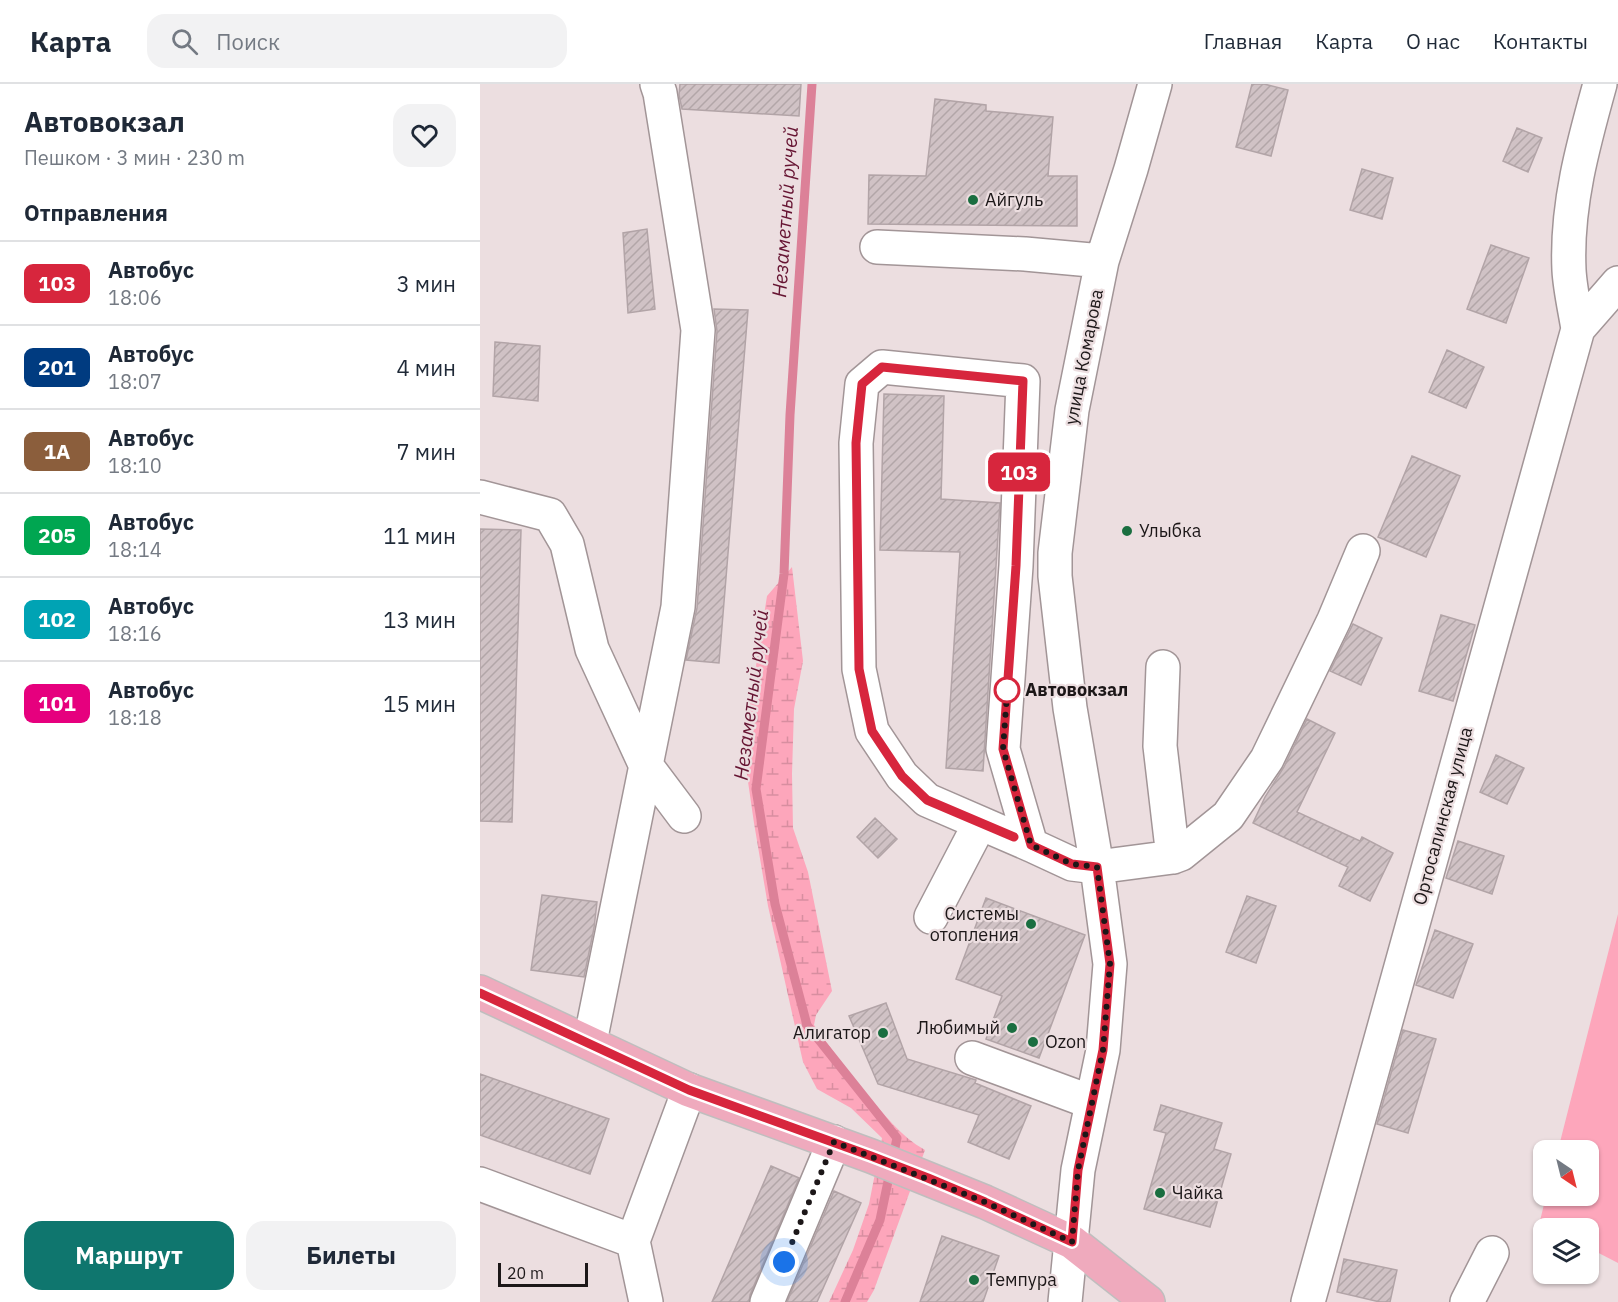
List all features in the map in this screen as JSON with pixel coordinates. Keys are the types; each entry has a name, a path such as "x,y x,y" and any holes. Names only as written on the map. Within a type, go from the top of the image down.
{"main road":[{"path":"480,993 590,1042 689,1090 834,1142 947,1186 1072,1242 1148,1302"}],"street":[{"path":"590,1042 678,607 699,330 657,84"},
{"name":"улица Комарова","path":"1065,1302 1078,1170 1103,1050 1110,964 1097,867 1070,708 1055,576 1055,553 1072,410 1102,261 1155,84"},
{"name":"Ортосалинская улица","path":"1308,1302 1578,329 1569,271 1570,212 1581,150 1600,84"},
{"path":"877,247 1025,254 1102,261"},
{"name":"Ортосалинская улица","path":"1578,329 1618,283"},
{"path":"1031,845 1003,749 1016,566 1023,381 882,367 862,384 856,443 859,669 872,731 902,776 927,800 1072,864 1097,867 1173,857 1228,816 1267,759 1334,620 1363,550"},
{"path":"480,497 550,515 567,544 592,649 645,764 684,816"},
{"path":"1163,667 1160,746 1173,857"},
{"path":"930,917 980,823"},
{"path":"972,1058 1091,1102"},
{"path":"646,1302 633,1241 689,1090"},
{"path":"767,1302 834,1142"},
{"path":"480,1184 633,1241"},
{"path":"1467,1302 1492,1253"}],"green space":[{"path":"792,567 803,661 794,709 793,828 808,872 832,991 816,1015 814,1025 886,1116 908,1138 925,1150 874,1290 867,1302 829,1302 853,1250 869,1204 882,1138 851,1108 817,1089 803,1062 768,906 745,761 750,704 767,596"},
{"path":"1618,914 1618,1263 1599,1253 1599,1218 1541,1218 1544,1206 1599,1206 1599,1140 1561,1140"}],"building":[{"path":"680,84 801,84 799,116 682,109 679,95"},
{"path":"1252,84 1264,84 1288,90 1271,156 1236,147"},
{"path":"935,99 986,105 986,111 1053,117 1048,176 1077,176 1077,226 868,224 869,175 926,176"},
{"path":"1517,128 1542,138 1528,172 1503,161"},
{"path":"1362,169 1393,178 1382,219 1350,210"},
{"path":"647,229 655,309 628,313 623,233"},
{"path":"1491,245 1529,258 1506,323 1467,309"},
{"path":"714,309 748,310 719,663 686,660 697,608 717,331"},
{"path":"495,342 540,346 538,401 493,396"},
{"path":"1447,350 1484,367 1466,408 1429,392"},
{"path":"884,394 944,396 941,499 1000,503 983,771 946,768 960,552 880,550"},
{"path":"1412,456 1460,476 1426,557 1378,537"},
{"path":"480,529 521,530 512,822 480,821"},
{"path":"1441,615 1475,625 1453,701 1419,691"},
{"path":"1353,624 1382,638 1361,685 1330,671"},
{"path":"1307,719 1335,733 1297,812 1360,841 1362,837 1393,853 1370,901 1339,886 1348,867 1253,823"},
{"path":"1496,755 1524,768 1507,804 1480,792"},
{"path":"875,818 897,839 878,858 857,837"},
{"path":"1458,841 1504,856 1492,894 1446,878"},
{"path":"542,895 597,902 584,977 531,970"},
{"path":"1247,896 1276,906 1256,963 1226,952"},
{"path":"986,898 1085,935 1039,1058 986,1039 1002,996 956,979"},
{"path":"1435,930 1473,944 1453,998 1416,985"},
{"path":"886,1003 907,1059 976,1080 975,1083 1031,1106 1009,1159 968,1142 979,1115 878,1084 849,1016"},
{"path":"1403,1030 1436,1039 1408,1133 1377,1124"},
{"path":"480,1074 609,1119 590,1174 480,1135"},
{"path":"1161,1105 1222,1123 1214,1149 1231,1154 1210,1227 1144,1209 1166,1133 1154,1130"},
{"path":"771,1166 799,1178 749,1302 712,1302"},
{"path":"834,1191 861,1203 817,1302 787,1302"},
{"path":"942,1236 999,1256 983,1302 920,1302"},
{"path":"1344,1259 1397,1270 1390,1302 1380,1302 1337,1292"}],"waterway":[{"name":"Незаметный ручей","path":"812,84 790,415 784,574 756,789 775,904 807,1025 897,1138 880,1220 845,1302"}],"bus line":[{"name":"103","path":"480,993 590,1042 689,1090 928,1178 1072,1242 1078,1170 1103,1050 1110,964 1097,867 1072,864 1031,845 1003,749 1016,566 1023,381 882,367 862,384 856,443 859,669 872,731 902,776 927,800 1014,837"}],"place":[{"name":"Айгуль","path":"973,200"},
{"name":"Улыбка","path":"1127,531"},
{"name":"Автовокзал","path":"1007,690"},
{"name":"Системы отопления","path":"1031,924"},
{"name":"Любимый","path":"1012,1028"},
{"name":"Алигатор","path":"883,1033"},
{"name":"Ozon","path":"1033,1042"},
{"name":"Чайка","path":"1160,1193"},
{"name":"Темпура","path":"974,1280"}],"route":[{"path":"784,1262 834,1142 985,1202 1072,1242 1078,1170 1103,1050 1110,964 1097,867 1072,864 1031,845 1003,749 1008,680 1007,690"}]}
